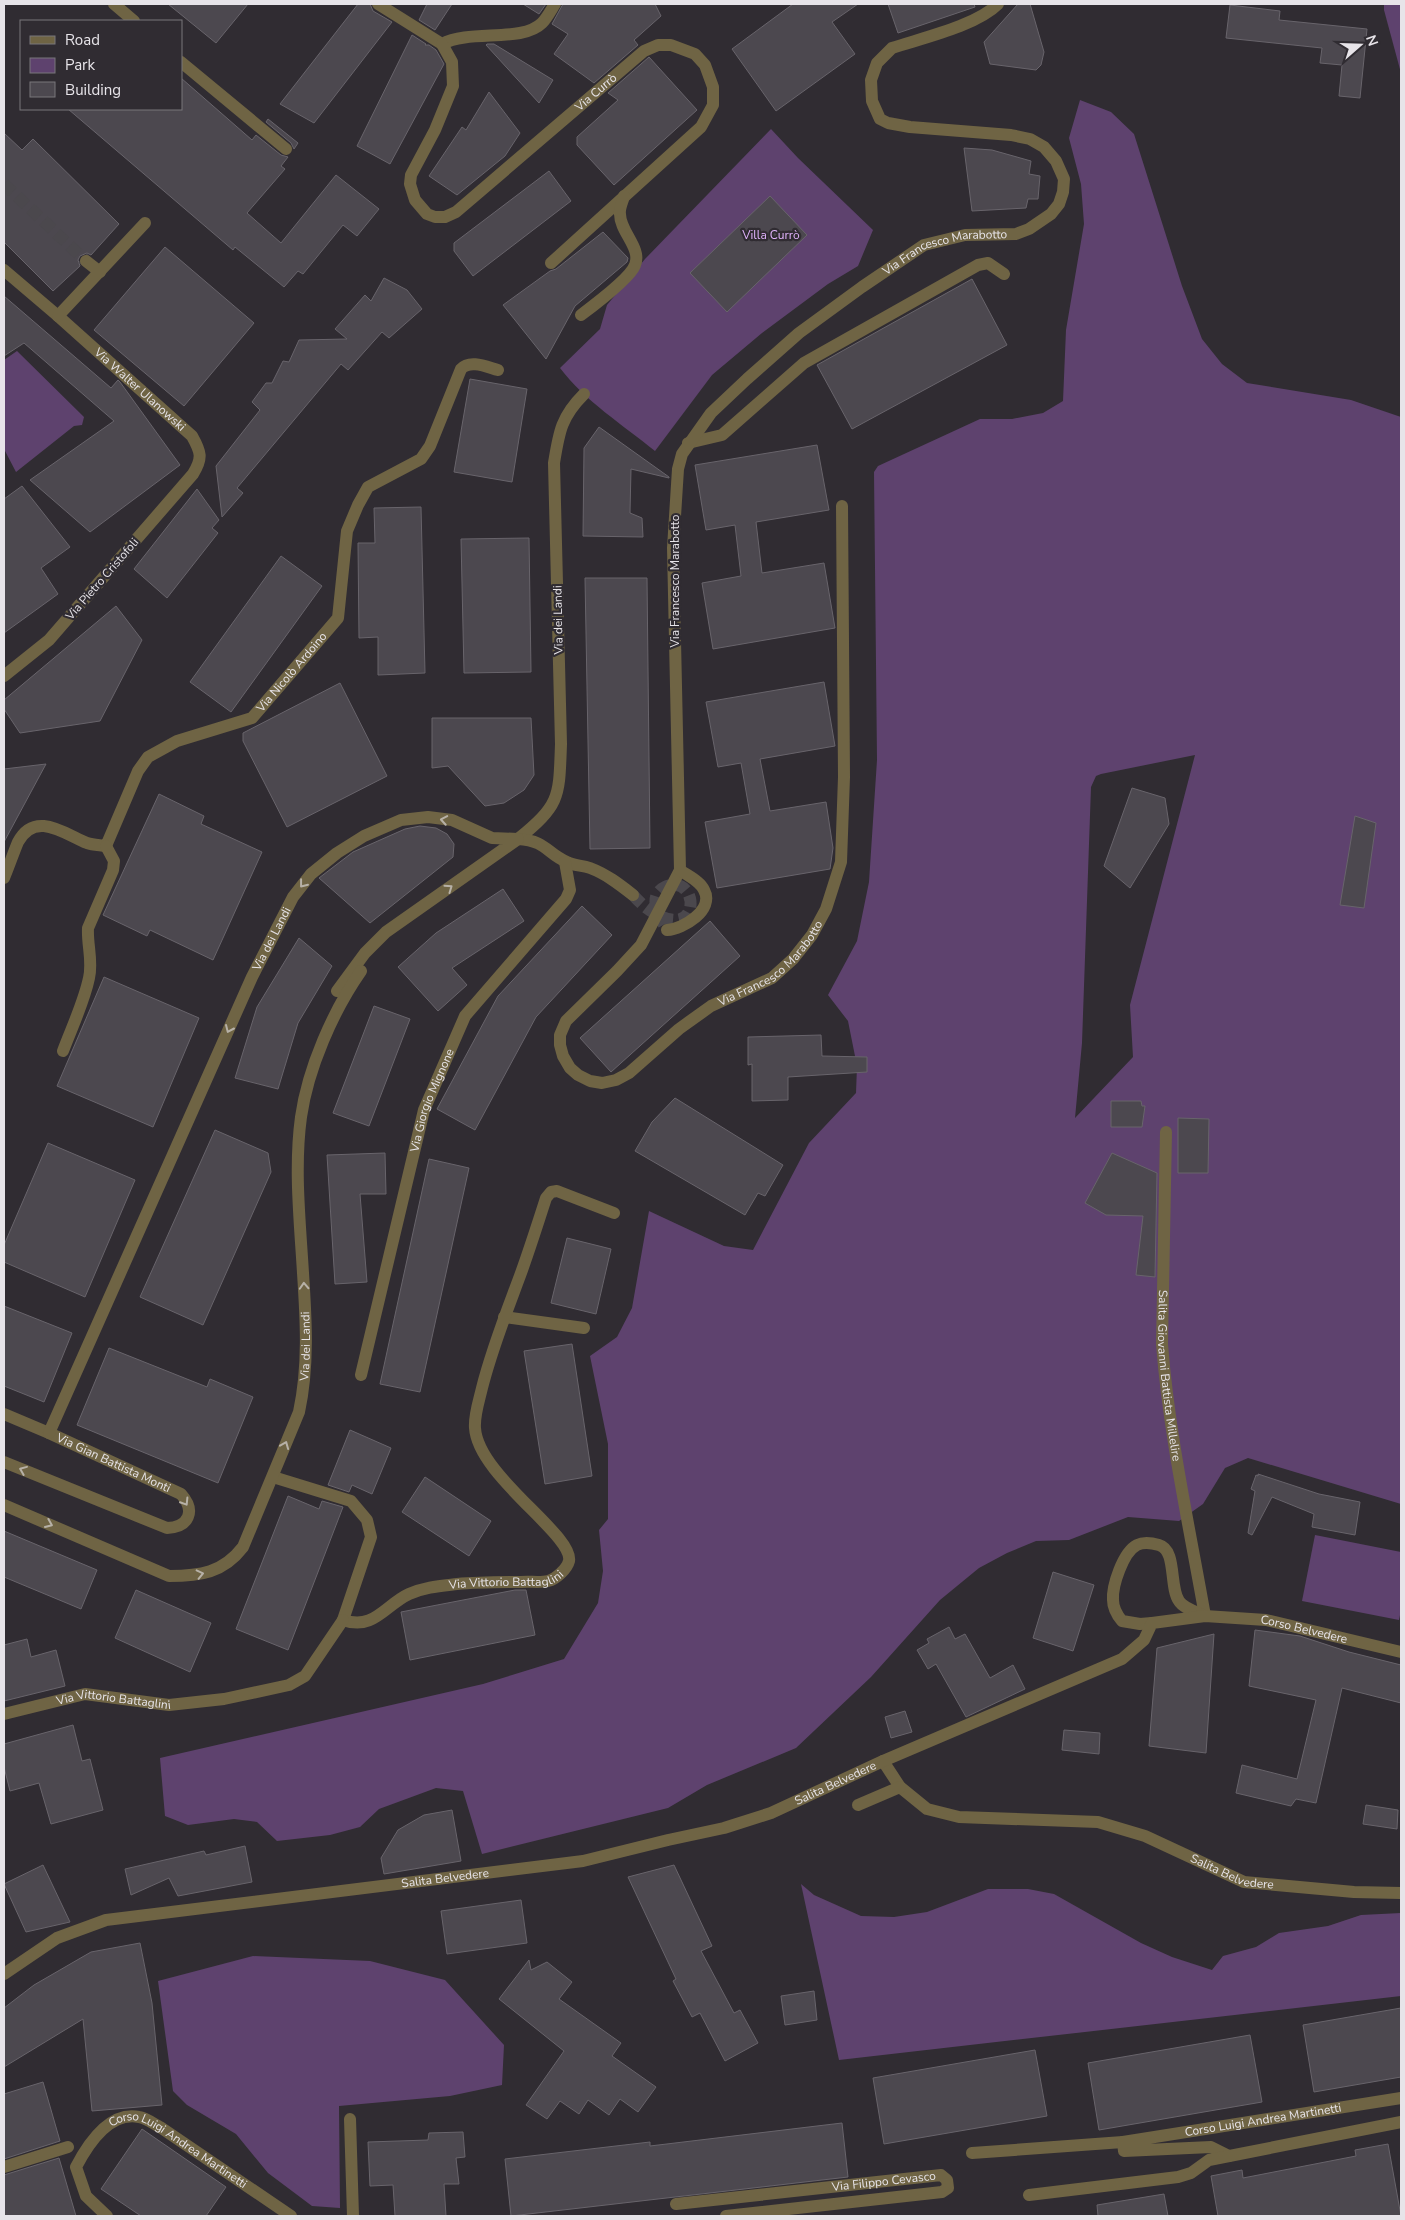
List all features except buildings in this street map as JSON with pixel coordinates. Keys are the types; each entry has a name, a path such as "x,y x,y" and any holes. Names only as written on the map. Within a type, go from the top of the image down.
{"street":[{"path":"114,4 133,20"},
{"path":"378,4 442,44 454,38 529,32 542,23 555,4"},
{"name":"Via Francesco Marabotto","path":"842,506 844,777 841,862 826,909 812,935 793,959 772,978 711,1006 679,1029 629,1073 616,1080 602,1083 590,1081 578,1075 570,1068 563,1056 560,1035 566,1021 641,945 680,870 673,548 678,469 682,454 711,413 799,333 924,245 965,235 1016,234 1041,222 1059,204 1064,192 1064,179 1056,161 1044,147 1030,139 1011,134 910,127 888,123 880,118 875,110 871,80 877,63 892,48 968,22 990,11 998,4"},
{"name":"Via Currò","path":"442,44 452,62 453,86 435,130 411,175 410,184 415,200 420,208 435,217 445,217 456,212 644,51 658,45 671,45 695,54 705,65 713,88 713,106 711,113 701,127 551,263"},
{"path":"182,63 286,149"},
{"path":"582,316 626,277 635,266 636,256 624,230 620,215 624,196"},
{"path":"58,316 146,223"},
{"path":"86,261 100,272"},
{"name":"Via Francesco Marabotto","path":"688,443 722,434 804,363 978,264 988,263 1004,274"},
{"name":"Via Walter Ulanowski","path":"4,270 192,436 200,452 200,462 193,474"},
{"name":"Via Nicolò Ardoino","path":"106,846 138,771 148,757 177,741 252,718 338,618 346,531 368,486 421,459 430,446 461,369 465,365 471,364 498,370"},
{"name":"Via dei Landi","path":"337,991 364,953 386,932 518,839 549,811 557,795 560,782 561,734 554,463 559,430 572,406 584,394"},
{"name":"Via Pietro Cristofoli","path":"4,676 49,640 193,474"},
{"name":"Via dei Landi","path":"49,1433 252,978 293,896 311,874 337,853 364,836 401,820 428,817 452,820 492,838 530,840 544,845 566,862"},
{"path":"4,878 19,840 25,833 40,826 55,828 89,844 106,846 114,861 113,870 88,928 87,938 91,959 89,978 63,1051"},
{"path":"566,862 587,867 610,877 633,895"},
{"name":"Via Giorgio Mignone","path":"361,1375 424,1110 465,1016 566,899 570,890 566,862"},
{"path":"666,930 684,926 706,905 705,890 698,882 680,870"},
{"name":"Via dei Landi","path":"4,1505 169,1576 193,1576 213,1571 235,1558 243,1547 299,1412 305,1373 306,1334 298,1165 301,1118 307,1085 325,1037 354,981 375,951 422,908"},
{"name":"Salita Giovanni Battista Millelire","path":"1166,1132 1162,1344 1175,1450 1205,1616"},
{"name":"Via Vittorio Battaglini","path":"343,1620 352,1623 363,1622 380,1616 406,1595 425,1588 477,1582 548,1581 565,1569 569,1560 567,1549 558,1536 516,1495 485,1458 478,1444 475,1430 475,1415 492,1348 546,1198 551,1192 557,1191 614,1213"},
{"path":"504,1317 584,1328"},
{"name":"Via Gian Battista Monti","path":"4,1414 180,1494 187,1501 190,1509 188,1518 176,1527 167,1528 4,1462"},
{"name":"Via Vittorio Battaglini","path":"4,1714 85,1694 169,1705 224,1699 289,1685 305,1676 343,1620 371,1537 367,1520 351,1501 273,1477"},
{"path":"1146,1543 1162,1546 1168,1551 1171,1558 1175,1595 1180,1603 1205,1616 1140,1624 1122,1621 1114,1607 1112,1598 1122,1562 1131,1550 1137,1545 1146,1543"},
{"name":"Corso Belvedere","path":"1205,1616 1266,1620 1401,1652"},
{"name":"Salita Belvedere","path":"4,1974 57,1938 106,1920 582,1861 724,1828 771,1813 883,1761 1122,1659 1144,1640 1152,1623"},
{"name":"Salita Belvedere","path":"883,1761 900,1787 927,1809 959,1816 1098,1822 1145,1836 1244,1882 1354,1892 1401,1893"},
{"path":"858,1805 900,1787"},
{"name":"Corso Luigi Andrea Martinetti","path":"972,2153 1123,2142 1401,2098"},
{"name":"Corso Luigi Andrea Martinetti","path":"107,2216 86,2196 76,2167 87,2146 118,2118 139,2117 160,2127 291,2216"},
{"path":"350,2119 353,2216"},
{"name":"Corso Luigi Andrea Martinetti","path":"1029,2195 1178,2177 1191,2173 1209,2160 1401,2122"},
{"name":"Corso Luigi Andrea Martinetti","path":"1123,2142 1124,2151 1211,2147 1229,2156"},
{"path":"4,2167 68,2147"},
{"name":"Via Filippo Cevasco","path":"676,2204 941,2175 947,2180 948,2188 942,2192 726,2216"}],"green space":[{"path":"1384,4 1401,4 1401,73 1384,10"},
{"path":"1080,100 1111,112 1134,134 1182,286 1202,339 1222,364 1247,383 1351,400 1401,417 1401,1504 1248,1458 1225,1468 1203,1504 1179,1521 1128,1517 1069,1540 1036,1541 1007,1553 979,1568 940,1600 871,1677 796,1748 707,1785 668,1808 482,1854 463,1791 436,1788 379,1809 360,1827 330,1835 277,1841 257,1822 234,1819 188,1825 165,1816 160,1758 483,1684 564,1659 598,1603 603,1571 599,1530 608,1519 608,1444 590,1356 617,1337 632,1308 649,1211 724,1246 753,1250 809,1143 856,1093 857,1066 848,1021 828,995 857,941 869,882 877,760 874,472 878,466 980,419 1012,419 1043,413 1063,401 1066,330 1084,224 1081,184 1069,138","holes":["1195,755 1130,1005 1133,1057 1075,1118 1082,1043 1091,787 1096,776 1101,774"]},
{"name":"Villa Currò","path":"771,129 798,158 873,230 858,266 828,284 762,333 712,375 655,451 593,402 560,368 600,329 607,305 645,259"},
{"path":"17,351 84,417 82,425 74,426 16,472 4,449 4,360"},
{"path":"1315,1535 1401,1552 1401,1610 1399,1620 1302,1601"},
{"path":"801,1884 814,1895 861,1916 894,1917 927,1912 988,1889 1028,1889 1054,1894 1141,1943 1172,1957 1212,1970 1223,1956 1256,1947 1279,1933 1328,1926 1361,1915 1401,1913 1401,1996 839,2060"},
{"path":"253,1956 370,1961 445,1980 504,2045 502,2085 450,2096 339,2106 340,2208 312,2206 268,2173 236,2134 187,2105 173,2091 158,1981"}],"tunnel":[{"path":"4,184 86,261"},
{"path":"633,895 652,912 656,914 660,916 674,920 683,918 689,912 691,903 689,895 684,888 676,885 665,887 656,896 656,907 658,913 661,919 667,930"}]}
